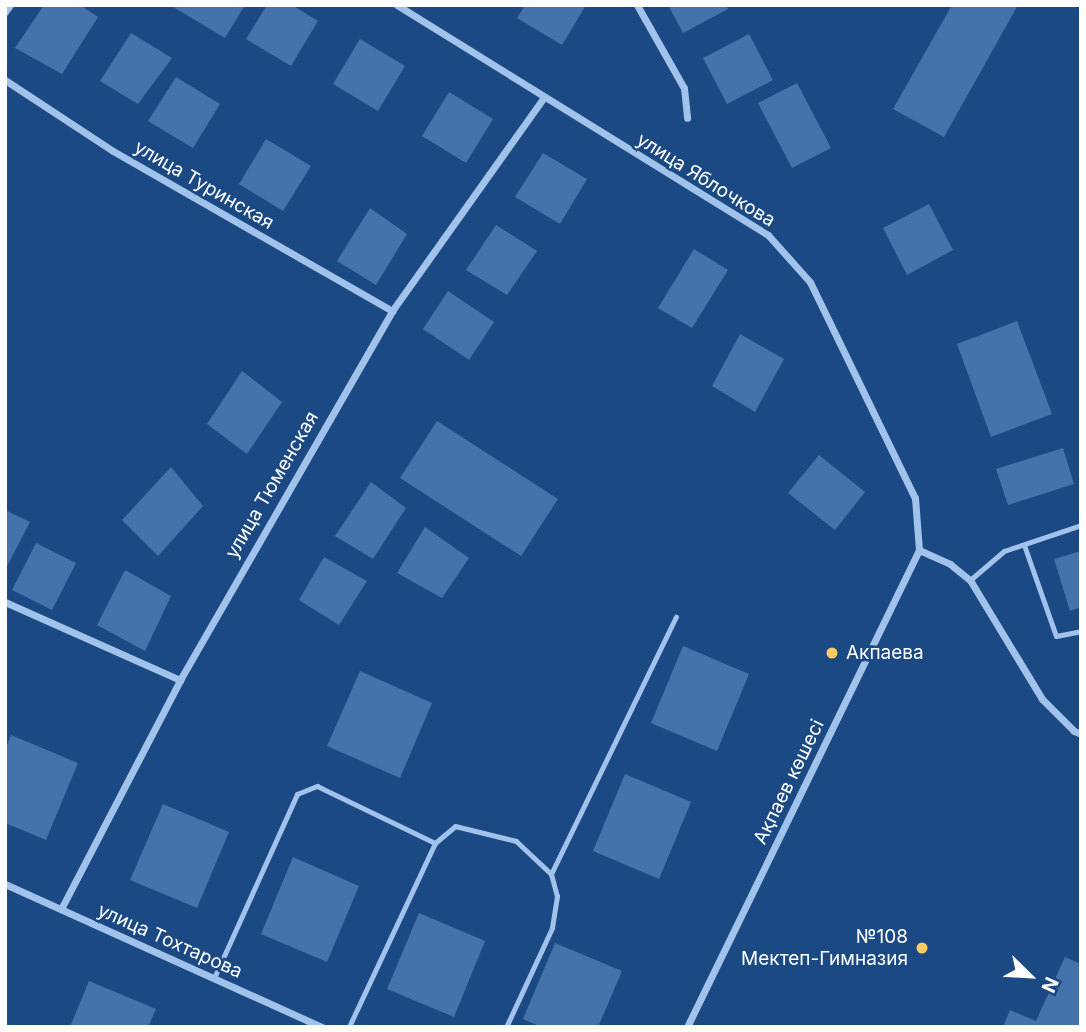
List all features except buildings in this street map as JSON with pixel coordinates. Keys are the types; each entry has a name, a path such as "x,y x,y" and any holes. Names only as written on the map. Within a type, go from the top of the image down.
{"street":[{"path":"5,12 10,5"},
{"name":"улица Яблочкова","path":"397,5 768,235 810,282 915,498 919,550"},
{"path":"637,5 684,88 687,118"},
{"name":"улица Туринская","path":"5,80 113,151 392,312"},
{"name":"улица Тюменская","path":"61,909 180,680 392,312 544,97"},
{"path":"919,550 950,564 970,580 1042,699 1074,731 1081,734"},
{"name":"Ақпаев көшесі","path":"687,1027 919,550"},
{"path":"5,602 180,680"},
{"name":"улица Тохтарова","path":"5,884 322,1027"}],"lane":[{"path":"970,580 1004,551 1081,525"},
{"path":"1024,545 1056,636 1081,631"},
{"path":"551,874 676,617"},
{"path":"214,978 297,794 317,786 435,843"},
{"path":"349,1027 435,843 455,825 516,841 551,874 556,896 552,928 506,1027"}],"place":[{"name":"Акпаева","path":"832,653"},
{"name":"№108 Мектеп-Гимназия","path":"922,948"}]}
